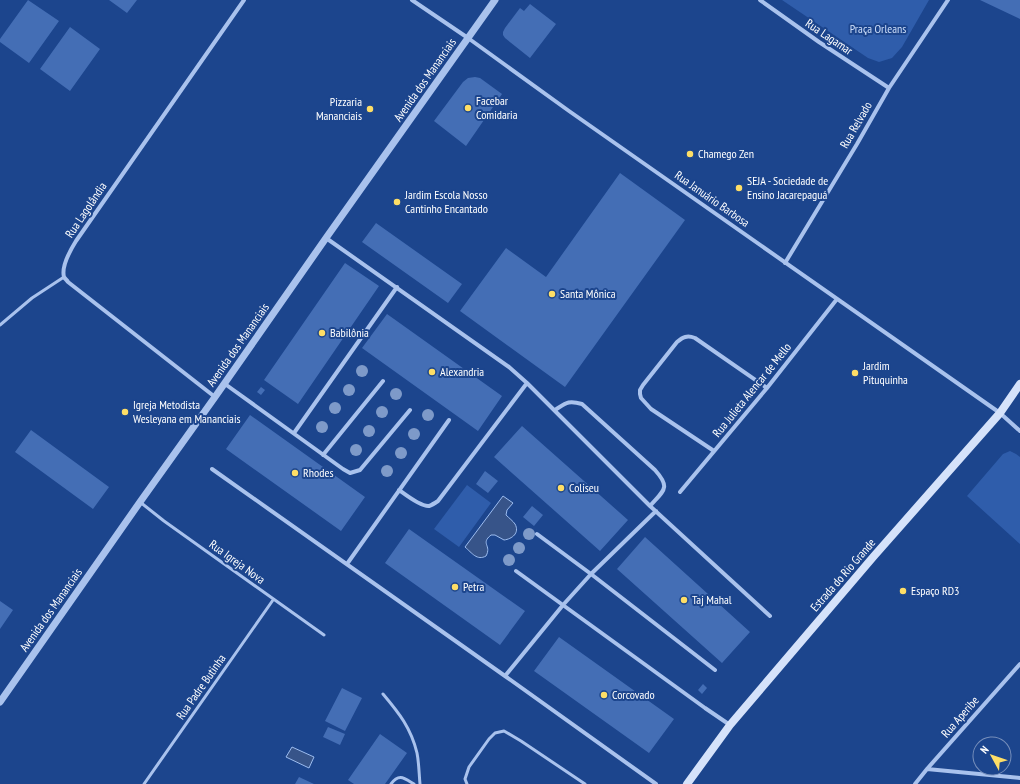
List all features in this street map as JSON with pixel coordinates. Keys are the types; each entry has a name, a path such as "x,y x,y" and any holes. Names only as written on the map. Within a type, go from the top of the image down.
{"main road":[{"name":"Estrada do Rio Grande","path":"687,784 730,725 874,556 1000,413 1020,384"}],"street":[{"name":"Rua Lagolândia","path":"64,276 64,268 67,258 76,240 244,0"},
{"name":"Rua Januário Barbosa","path":"412,0 1000,413 1020,430"},
{"name":"Avenida dos Mananciais","path":"0,702 495,0"},
{"name":"Rua Lagamar","path":"760,0 819,42 889,88"},
{"name":"Rua Relvado","path":"785,263 889,88 948,0"},
{"path":"326,238 508,367 527,383 650,506 770,616"},
{"path":"64,276 68,282 86,297 215,398"},
{"path":"294,433 397,288"},
{"name":"Rua Julieta Alencar de Mello","path":"680,492 767,388 837,299"},
{"path":"714,451 651,409 641,398 640,390 643,385 677,342 684,337 690,336 695,338 767,388"},
{"path":"323,455 383,381"},
{"path":"399,490 426,506 438,501 527,383"},
{"path":"225,384 350,473 360,470 410,410"},
{"path":"555,410 567,402 582,404 655,470 662,478 665,487 664,491 650,506"},
{"path":"347,564 449,420"},
{"path":"212,469 656,784"},
{"path":"505,676 563,605 591,574 656,511"},
{"path":"537,534 715,670"},
{"path":"516,571 730,725"},
{"name":"Rua Aperibe","path":"916,784 927,769 1020,664"},
{"path":"927,769 1020,778"}],"lane":[{"path":"0,326 32,298 64,276"},
{"name":"Rua Igreja Nova","path":"140,502 164,521 324,636"},
{"name":"Rua Padre Butinha","path":"144,784 273,600"},
{"path":"382,694 397,711 408,728 417,754 420,784"},
{"path":"467,784 465,779 469,767 489,739 495,733 504,731 585,784"},
{"path":"391,784 399,777 402,777 414,784"}],"green space":[{"name":"Praça Orleans","path":"782,0 929,0 902,47 892,58 879,62 868,58"},
{"path":"1010,451 1020,457 1020,544 967,496 1003,454"},
{"path":"467,485 491,503 459,547 434,529"}],"shaded area":[{"path":"503,496 513,503 507,510 506,515 515,524 517,530 516,533 512,537 504,540 495,535 491,535 486,541 488,549 486,556 480,558 477,557 465,547"},
{"path":"292,747 314,757 309,768 286,757"}],"building":[{"path":"28,0 59,21 29,63 0,42 0,39"},
{"path":"109,0 137,0 127,13"},
{"path":"980,0 1020,0 1020,19"},
{"path":"530,4 556,24 530,58 505,38 503,32 520,8 524,11"},
{"path":"70,27 100,49 70,91 40,69"},
{"name":"Facebar Comidaria","path":"468,78 480,78 502,94 466,146 434,121 463,82"},
{"name":"Santa Mônica","path":"620,173 685,220 565,387 460,311 506,248 546,277"},
{"path":"376,223 462,284 448,303 362,242"},
{"name":"Babilônia","path":"345,263 379,286 298,404 264,380"},
{"name":"Alexandria","path":"387,314 502,396 478,431 362,348"},
{"path":"261,387 265,390 261,395 257,392"},
{"name":"Rhodes","path":"250,415 365,497 341,531 226,449"},
{"name":"Coliseu","path":"522,426 628,520 600,551 494,457"},
{"path":"31,430 109,487 93,509 15,452"},
{"path":"485,471 498,481 488,493 476,484"},
{"path":"532,506 543,515 534,526 523,517"},
{"name":"Petra","path":"409,529 525,611 500,645 385,563"},
{"name":"Taj Mahal","path":"645,537 750,632 722,663 617,569"},
{"path":"0,601 13,610 0,629"},
{"name":"Corcovado","path":"559,637 674,719 649,753 534,671"},
{"path":"703,684 707,688 702,694 698,690"},
{"path":"342,688 362,698 345,731 325,721"},
{"path":"328,727 345,734 340,745 323,737"},
{"path":"380,734 407,753 385,784 354,784 348,780"},
{"path":"299,777 314,784 295,784"}],"place":[{"name":"Facebar Comidaria","path":"468,108"},
{"name":"Pizzaria Mananciais","path":"370,109"},
{"name":"Chamego Zen","path":"690,154"},
{"name":"SEJA - Sociedade de Ensino Jacarepaguá","path":"739,188"},
{"name":"Jardim Escola Nosso Cantinho Encantado","path":"397,202"},
{"name":"Santa Mônica","path":"552,294"},
{"name":"Babilônia","path":"322,333"},
{"name":"Alexandria","path":"432,372"},
{"name":"Jardim Pituquinha","path":"855,373"},
{"name":"Igreja Metodista Wesleyana em Mananciais","path":"125,412"},
{"name":"Rhodes","path":"295,473"},
{"name":"Coliseu","path":"561,488"},
{"name":"Petra","path":"455,587"},
{"name":"Espaço RD3","path":"903,591"},
{"name":"Taj Mahal","path":"684,600"},
{"name":"Corcovado","path":"604,695"}]}
